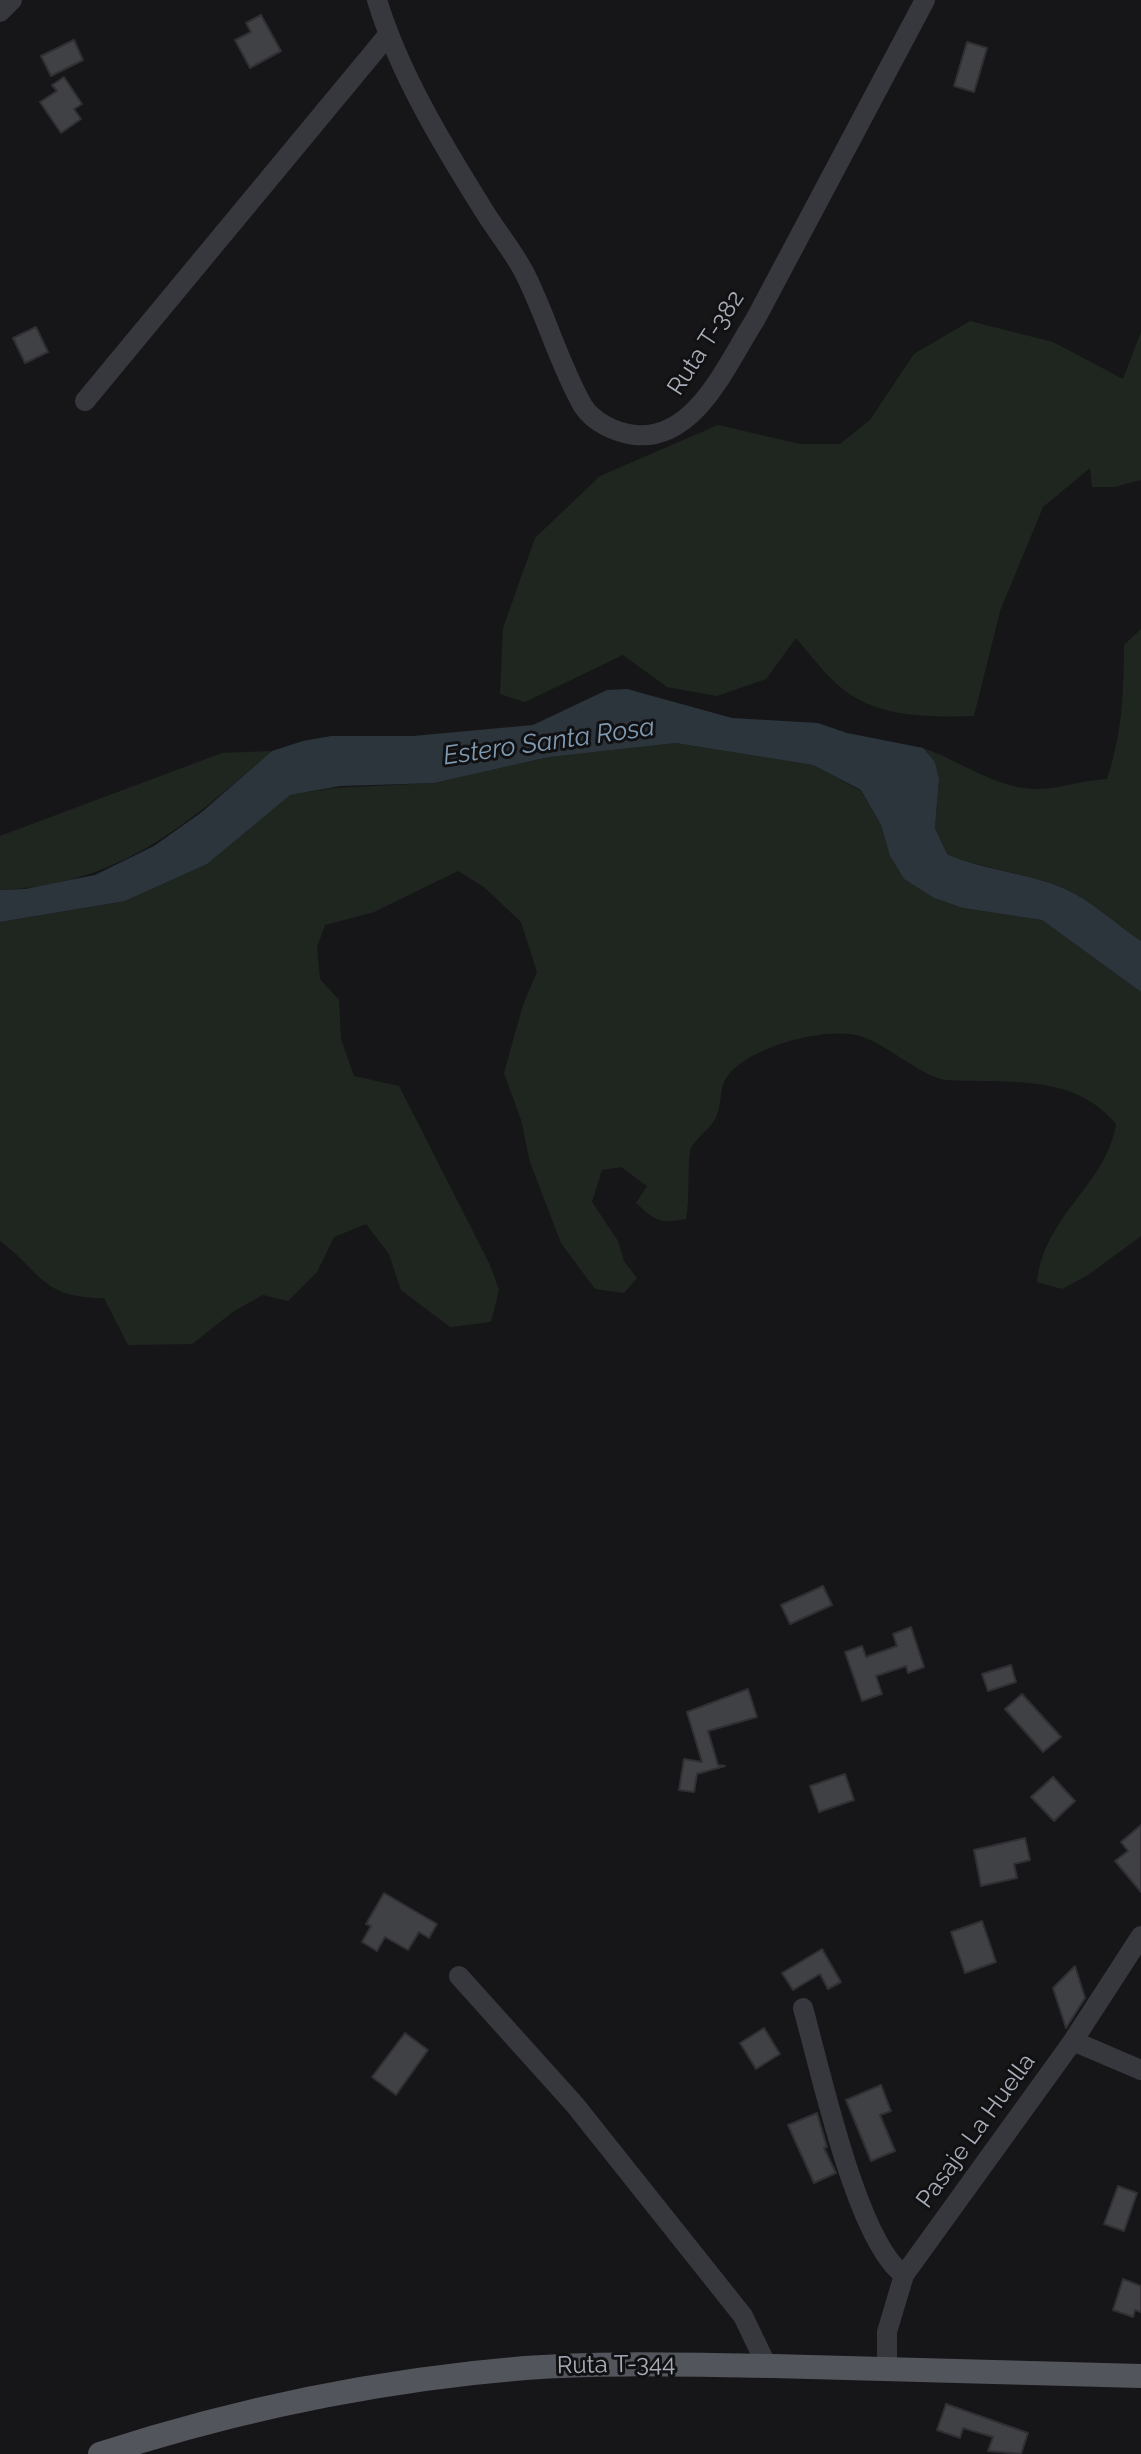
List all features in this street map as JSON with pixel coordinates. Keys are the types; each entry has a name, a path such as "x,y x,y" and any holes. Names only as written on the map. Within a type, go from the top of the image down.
{"main road":[{"name":"Ruta T-344","path":"100,2454 251,2411 415,2380 574,2365 887,2368 1141,2376"}],"street":[{"path":"0,12 12,0"},
{"name":"Ruta T-382","path":"377,0 388,35 473,193 523,270 584,407 605,426 645,435 670,430 691,415 755,320 925,0"},
{"path":"85,401 388,35"},
{"name":"Pasaje La Huella","path":"887,2368 887,2332 904,2275 1073,2041 1141,1936"},
{"path":"459,1976 575,2105 733,2304 767,2366"},
{"path":"803,2008 869,2225 892,2267 904,2275"},
{"path":"1073,2041 1141,2070"}],"shaded area":[{"path":"970,321 1053,342 1123,379 1141,332 1141,480 1114,487 1092,487 1090,468 1043,507 1000,611 974,716 915,715 871,705 840,687 796,638 766,679 717,696 667,687 623,655 525,702 500,694 503,628 535,538 600,476 718,425 800,444 840,444 870,420 914,354"},
{"path":"1141,629 1141,941 1095,906 1065,889 947,854 935,828 939,779 935,762 923,748 1018,787 1042,789 1107,779 1121,713 1124,645"},
{"path":"676,743 813,765 861,791 881,825 890,856 904,879 934,898 963,908 1042,920 1141,992 1141,1236 1088,1275 1062,1289 1037,1282 1051,1237 1101,1165 1116,1124 1099,1107 1059,1088 1016,1082 937,1078 871,1040 860,1036 828,1034 768,1048 736,1067 726,1078 715,1119 690,1152 686,1219 664,1221 653,1217 636,1203 647,1186 621,1167 602,1170 592,1202 618,1241 624,1261 637,1278 624,1293 595,1289 561,1243 530,1162 521,1120 504,1073 523,1005 537,972 521,922 484,887 458,871 374,912 325,925 317,947 320,979 339,1000 341,1039 354,1076 399,1086 490,1265 499,1290 491,1322 450,1327 401,1290 389,1254 366,1224 334,1237 317,1272 288,1301 263,1295 234,1311 192,1344 128,1345 104,1298 67,1294 44,1282 0,1241 0,922 125,901 207,864 289,795 334,788 434,783 549,757"},
{"path":"272,751 180,826 116,863 81,877 43,886 0,890 0,836 222,753"}],"water":[{"name":"Estero Santa Rosa","path":"627,689 732,718 818,723 847,733 923,748 935,762 939,779 935,828 947,854 1051,883 1094,906 1141,941 1141,992 1042,920 963,908 934,898 904,879 890,856 881,825 861,790 813,765 676,743 549,757 434,783 340,786 290,795 207,864 125,901 0,922 0,890 25,889 95,875 154,846 202,812 272,751 331,736 413,736 533,725 607,690"}],"building":[{"path":"261,15 281,51 250,68 235,40 251,32 246,23"},
{"path":"74,40 83,60 51,76 41,56"},
{"path":"967,42 987,48 974,92 954,86"},
{"path":"64,77 82,104 74,109 81,119 61,133 40,102 57,91 52,85"},
{"path":"36,327 48,352 25,363 13,338"},
{"path":"823,1586 832,1605 790,1624 781,1605"},
{"path":"911,1627 924,1667 908,1673 906,1666 876,1676 882,1694 862,1701 845,1652 862,1646 866,1657 897,1646 893,1634"},
{"path":"1011,1665 1016,1682 988,1691 982,1674"},
{"path":"748,1689 757,1717 708,1731 718,1765 725,1766 697,1774 694,1792 679,1790 684,1759 702,1762 687,1712"},
{"path":"1022,1694 1061,1737 1043,1752 1005,1709"},
{"path":"845,1774 854,1800 819,1812 810,1786"},
{"path":"1053,1777 1075,1801 1054,1821 1031,1797"},
{"path":"1141,1825 1141,1892 1115,1861 1128,1851 1121,1842"},
{"path":"1025,1838 1030,1860 1014,1864 1017,1878 981,1886 974,1850"},
{"path":"384,1893 437,1924 429,1938 419,1932 408,1950 385,1937 377,1951 362,1942 371,1926 366,1924"},
{"path":"982,1921 996,1962 965,1973 951,1932"},
{"path":"822,1949 841,1982 828,1989 820,1974 793,1990 782,1973"},
{"path":"1075,1966 1085,1998 1066,2028 1053,1988"},
{"path":"764,2028 780,2054 756,2069 740,2043"},
{"path":"405,2033 428,2050 396,2095 372,2077"},
{"path":"881,2085 891,2111 880,2115 895,2151 871,2161 846,2100"},
{"path":"817,2113 827,2147 824,2148 836,2173 814,2183 788,2125"},
{"path":"1118,2186 1137,2193 1124,2231 1104,2224"},
{"path":"1123,2279 1141,2286 1141,2312 1135,2310 1133,2317 1113,2310"},
{"path":"946,2404 1028,2433 1021,2454 988,2451 993,2437 963,2428 960,2438 937,2430"}]}
